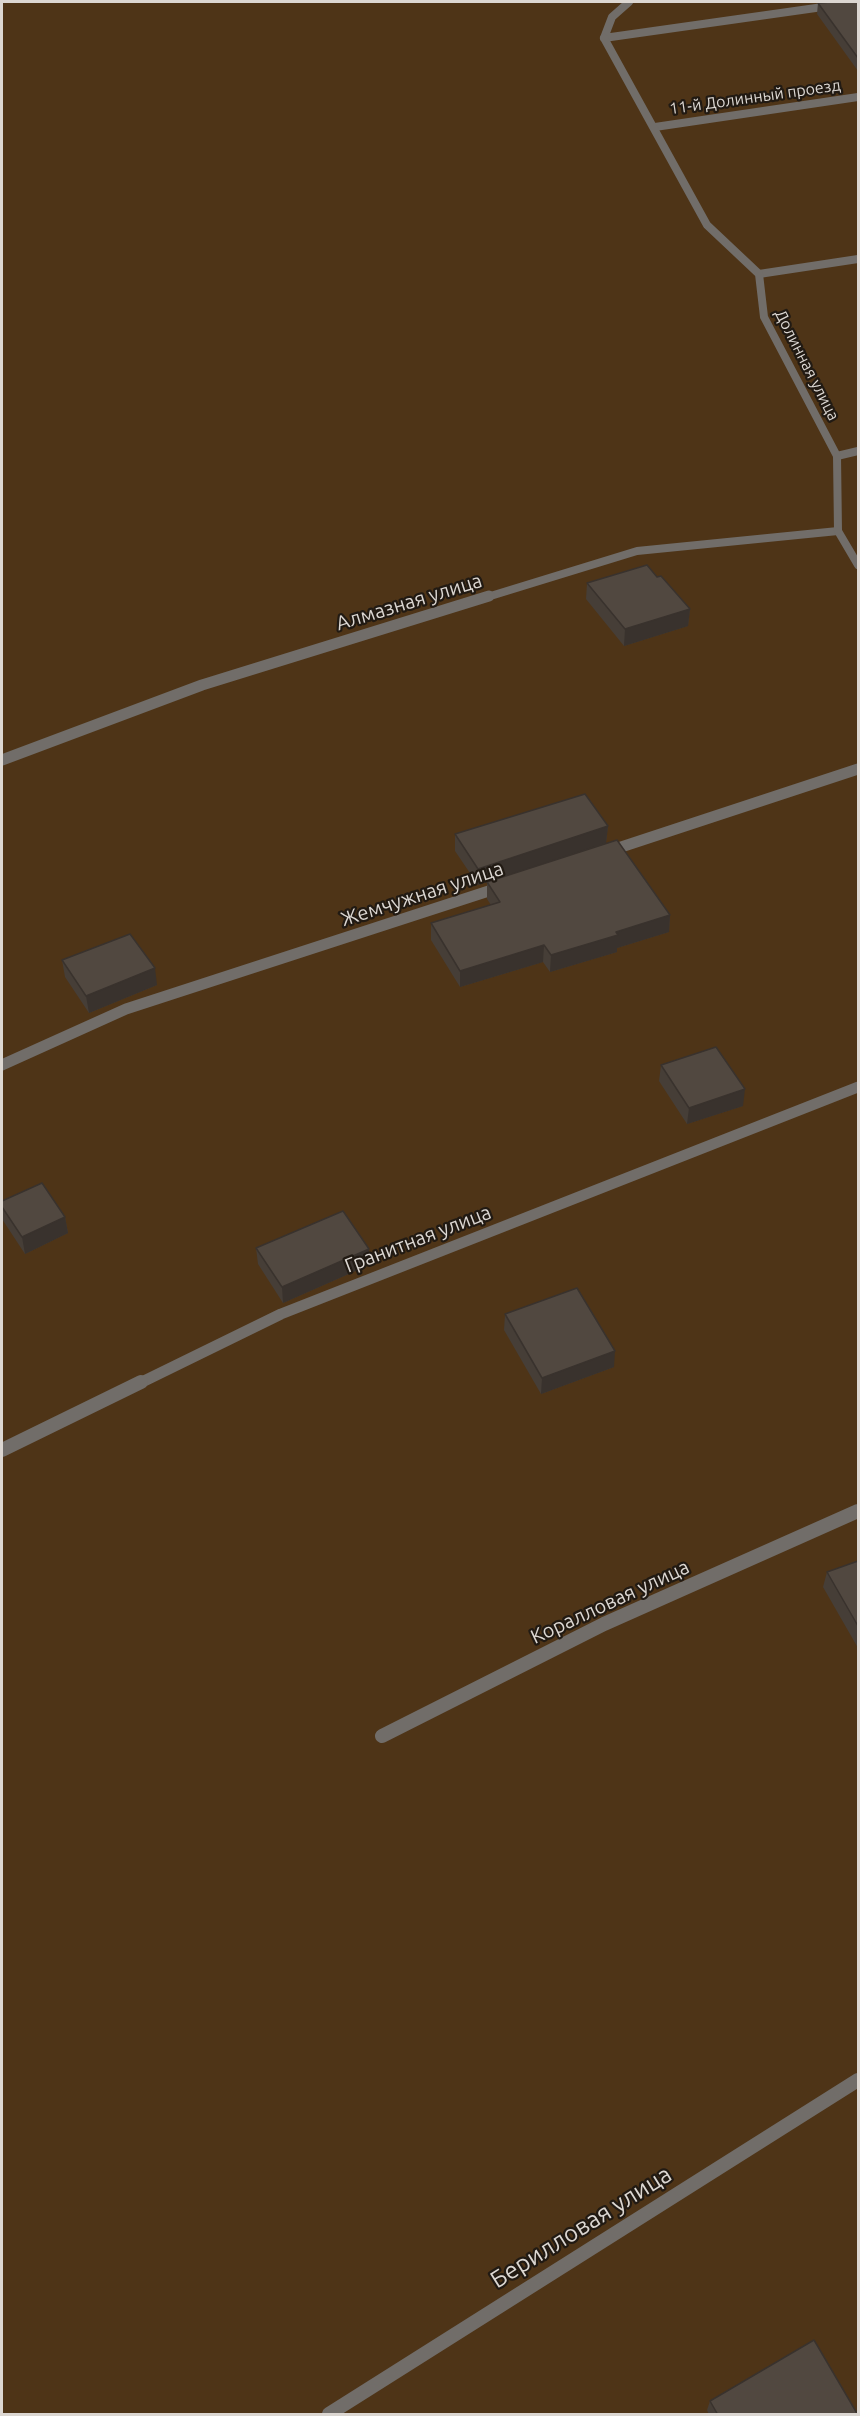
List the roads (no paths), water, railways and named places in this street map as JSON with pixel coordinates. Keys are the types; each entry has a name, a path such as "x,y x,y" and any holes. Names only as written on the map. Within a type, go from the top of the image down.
{"street":[{"path":"604,38 612,17 628,2"},
{"path":"604,38 858,2"},
{"path":"604,38 707,225 759,274 858,259"},
{"name":"11-й Долинный проезд","path":"655,127 858,97"},
{"name":"Долинная улица","path":"759,274 764,317 837,456 838,531 858,565"},
{"path":"837,456 858,451"},
{"name":"Алмазная улица","path":"2,760 202,685 637,551 838,531"},
{"path":"602,854 858,769"},
{"name":"Жемчужная улица","path":"2,1065 126,1009 513,883"},
{"name":"Гранитная улица","path":"2,1450 281,1314 858,1087"},
{"name":"Коралловая улица","path":"382,1736 604,1624 858,1511"},
{"name":"Берилловая улица","path":"329,2415 858,2080"}]}
